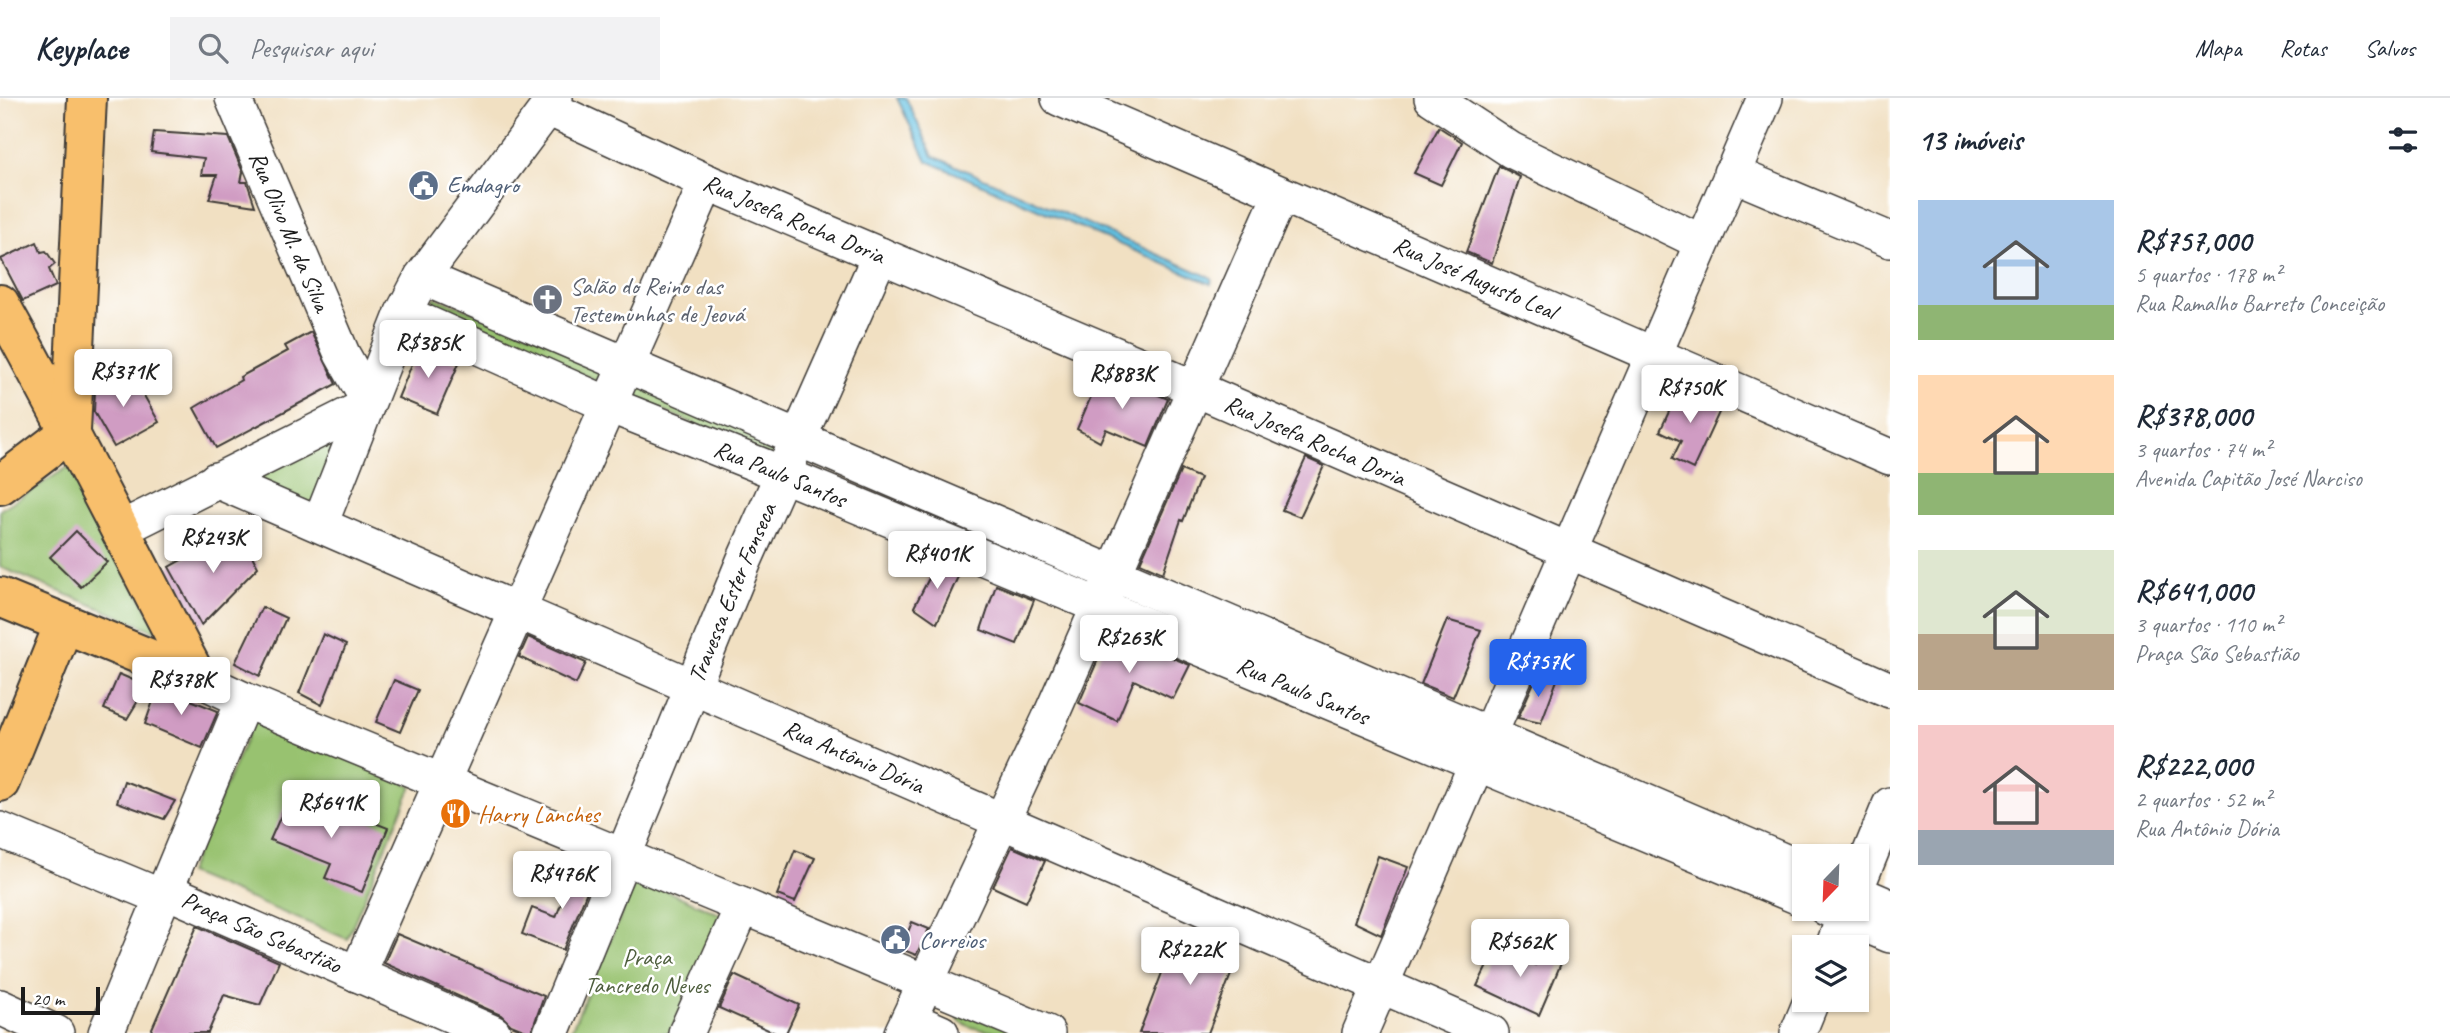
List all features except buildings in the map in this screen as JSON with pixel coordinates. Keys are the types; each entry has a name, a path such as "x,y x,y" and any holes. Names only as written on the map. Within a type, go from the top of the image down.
{"main road":[{"path":"0,485 71,430 87,98"},
{"path":"0,304 71,430 119,530 197,678"},
{"path":"0,597 197,678"},
{"path":"0,782 64,624"}],"street":[{"name":"Rua Olivo M. da Silva","path":"233,98 342,354 367,404"},
{"name":"Rua José Augusto Leal","path":"1059,98 1890,457"},
{"path":"1432,98 1511,150 1701,242"},
{"path":"1360,1033 1485,750 1765,98"},
{"path":"320,524 402,313 422,277 552,103"},
{"name":"Rua Josefa Rocha Doria","path":"552,103 707,182 1194,388 1890,690"},
{"path":"1731,173 1890,240"},
{"path":"443,781 707,182"},
{"path":"926,1030 926,982 1099,608 1280,195"},
{"name":"Travessa Ester Fonseca","path":"623,856 782,474 880,255"},
{"name":"Rua Paulo Santos","path":"422,277 1114,572 1792,893"},
{"name":"Rua Paulo Santos","path":"402,313 607,404 782,474 1099,608 1792,865"},
{"path":"119,530 367,404"},
{"name":"Rua Antônio Dória","path":"216,480 518,608 691,688 1491,1033"},
{"path":"197,678 244,700 1047,1033"},
{"name":"Praça São Sebastião","path":"244,700 166,895 357,974 443,781"},
{"path":"1869,853 1890,805"},
{"path":"0,830 166,895 106,1033"},
{"path":"551,1033 623,856"},
{"path":"686,1033 743,906"},
{"path":"1869,908 1890,907"},
{"path":"1864,921 1890,935"},
{"path":"357,974 493,1033"},
{"path":"0,1007 55,1033"}],"green space":[{"path":"434,297 616,366 607,385 432,313"},
{"path":"630,370 792,441 783,462 620,392"},
{"path":"350,428 315,511 238,479"},
{"path":"70,466 160,633 0,567 0,510"},
{"path":"255,718 412,786 347,939 188,873"},
{"name":"Praça Tancredo Neves","path":"637,878 722,915 671,1033 570,1033"},
{"path":"959,1013 1031,1033 972,1027 958,1019"}],"water":[{"path":"897,98 906,98 933,156 1212,278 1211,284 927,161"}],"place":[{"name":"Emdagro","path":"424,185"},
{"name":"Salão do Reino das Testemunhas de Jeová","path":"547,300"},
{"name":"Harry Lanches","path":"455,814"},
{"name":"Correios","path":"896,940"}]}
